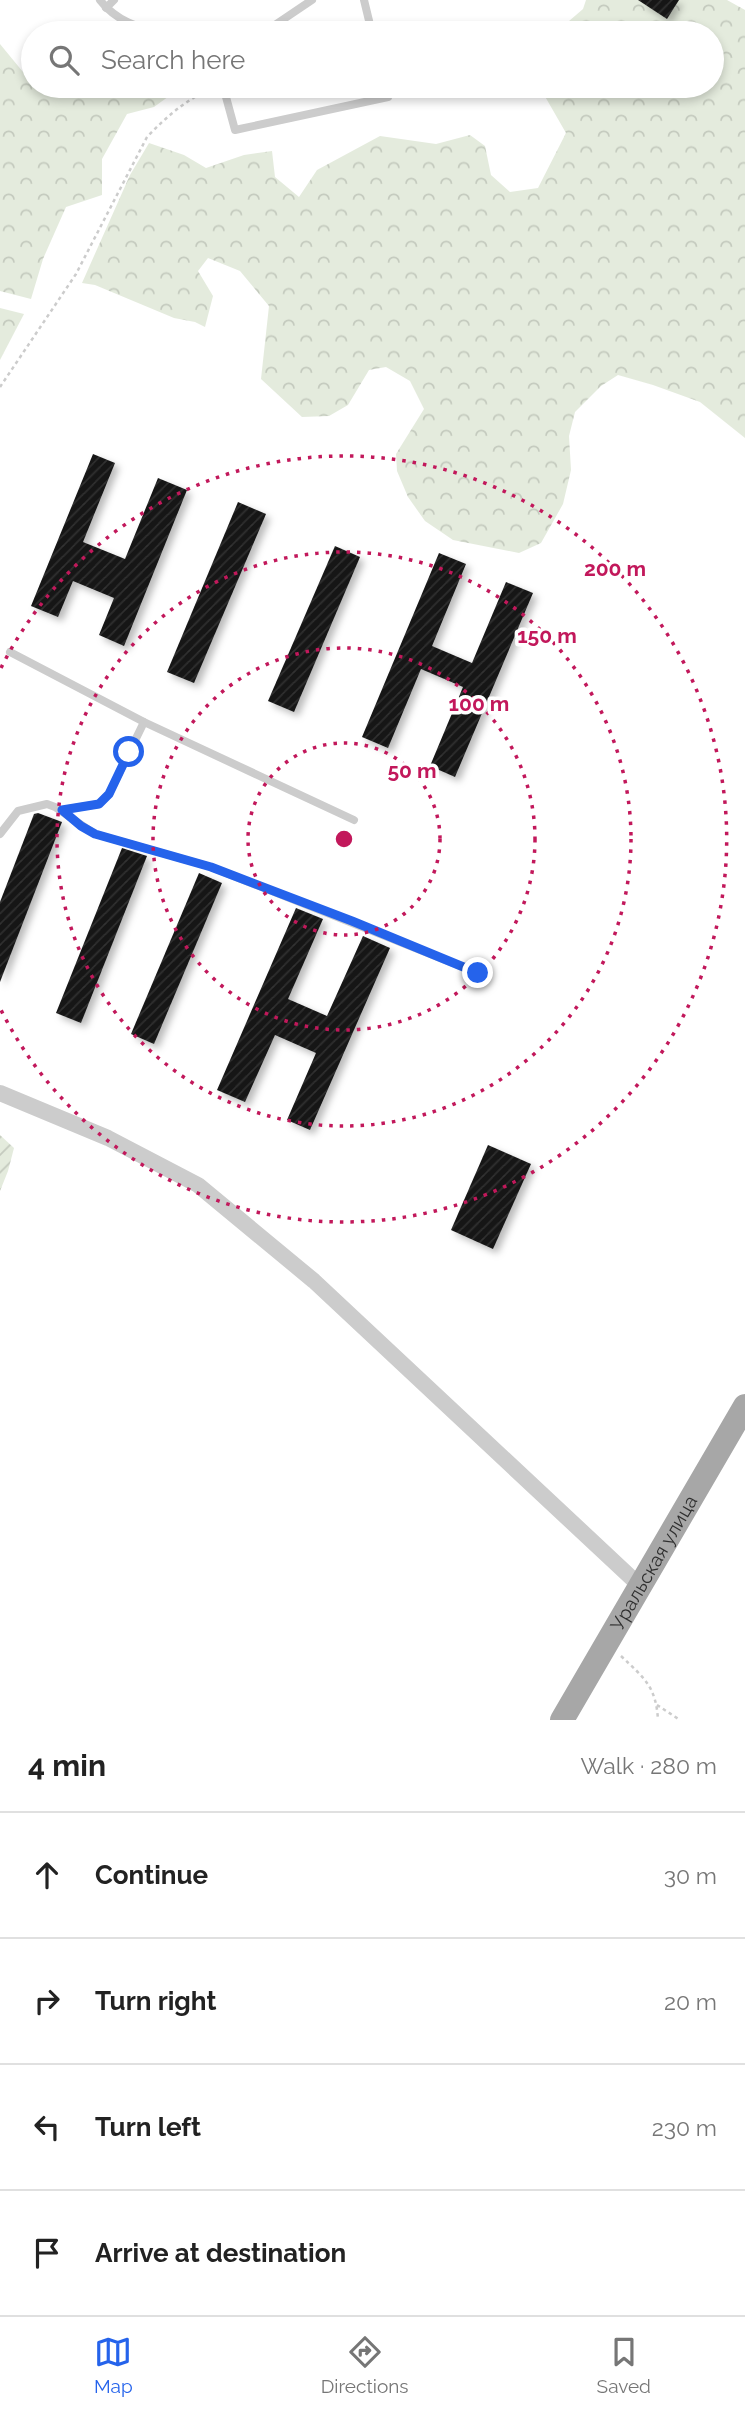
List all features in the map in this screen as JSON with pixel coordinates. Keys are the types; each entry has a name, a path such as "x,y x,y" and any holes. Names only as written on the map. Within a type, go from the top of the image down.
{"main road":[{"name":"Уральская улица","path":"562,1720 745,1406"}],"street":[{"path":"0,1093 108,1138 198,1185 314,1282 639,1585"}],"lane":[{"path":"100,0 123,21"},
{"path":"106,8 114,0"},
{"path":"281,21 312,0"},
{"path":"364,0 369,21"},
{"path":"226,98 235,130 383,98"},
{"path":"10,652 144,722 355,820"},
{"path":"62,810 99,804 109,794 144,722"},
{"path":"0,834 18,811 47,804 62,810 95,834 211,867 478,973"}],"path":[{"path":"0,387 76,274 147,137 164,118 191,98"},
{"path":"607,1644 647,1680 657,1705 658,1720"},
{"path":"657,1705 680,1720"}],"green space":[{"path":"586,0 727,0 745,10 745,438 700,402 618,375 601,386 575,412 569,436 571,470 563,504 541,543 519,553 453,540 425,521 408,497 397,471 396,454 424,409 410,381 386,367 369,370 348,405 329,416 302,417 261,379 269,306 240,271 208,258 198,271 213,296 205,327 174,318 95,285 82,283 130,175 149,143 184,155 206,168 244,155 272,151 275,177 299,197 317,170 380,136 436,144 470,135 485,146 491,175 510,192 538,188 566,133 546,98 724,98 724,21 569,21 583,9"},
{"path":"0,44 21,70 21,98 166,98 154,107 127,114 102,159 102,195 66,207 43,259 31,299 0,291"},
{"path":"0,308 24,314 0,360"},
{"path":"0,1135 14,1148 0,1191"}],"building":[{"path":"638,0 679,0 667,19"},
{"path":"93,454 115,463 83,542 125,559 158,478 187,490 124,646 99,635 114,598 73,581 58,617 31,606"},
{"path":"238,502 266,514 194,683 167,672"},
{"path":"335,546 360,557 294,712 268,701"},
{"path":"439,553 466,564 432,646 472,663 506,582 533,593 455,777 430,766 463,687 421,669 388,748 362,737"},
{"path":"34,814 62,822 0,982 0,902"},
{"path":"122,848 147,856 81,1023 56,1013"},
{"path":"199,873 222,883 154,1044 131,1034"},
{"path":"296,908 323,919 288,999 327,1016 363,936 390,948 310,1130 287,1120 316,1053 275,1035 245,1102 217,1090"},
{"path":"488,1145 531,1164 493,1249 451,1230"}],"route":[{"path":"129,752 109,794 99,804 62,810 95,834 211,867 478,973"}]}
